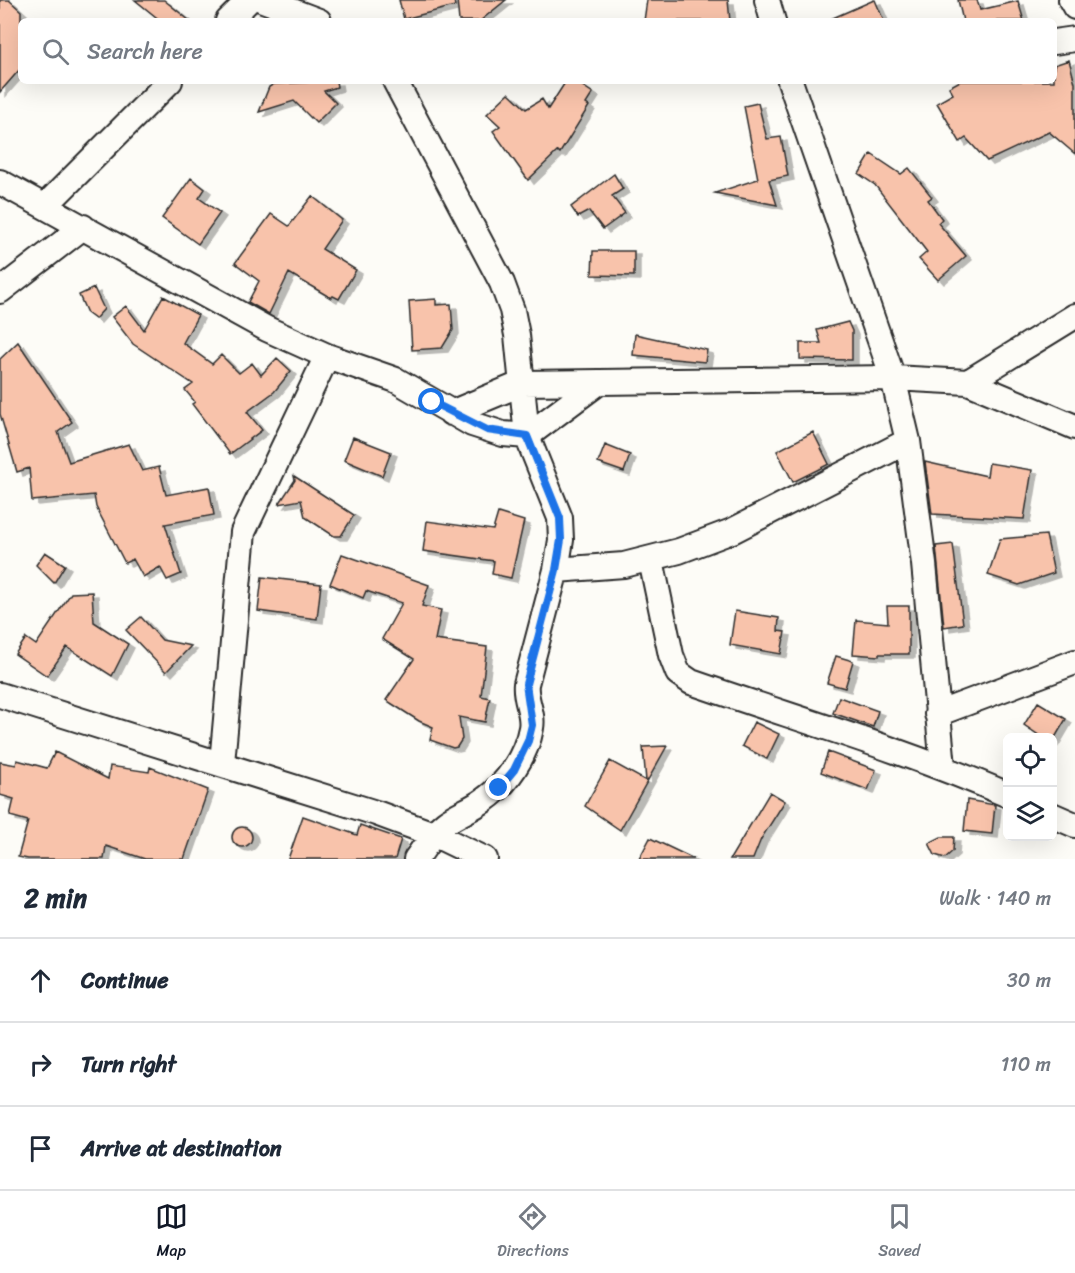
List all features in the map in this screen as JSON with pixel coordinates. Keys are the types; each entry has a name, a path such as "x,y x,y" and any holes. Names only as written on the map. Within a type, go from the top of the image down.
{"street":[{"path":"231,18 249,0"},
{"path":"263,0 299,5 315,18"},
{"path":"767,0 772,18"},
{"path":"1071,0 1075,8"},
{"path":"1057,42 1075,39"},
{"path":"45,206 167,84"},
{"path":"397,84 502,283 512,310 523,383 527,436 560,518 561,540 556,570 526,684 532,725 528,741 514,770 499,788 484,800 445,823 433,834 416,859"},
{"path":"791,84 893,378 908,441 924,564 943,767"},
{"path":"0,182 267,330 327,356 396,380 451,413 487,430 527,436 598,383"},
{"path":"0,291 83,227"},
{"path":"968,382 1075,316"},
{"path":"222,763 243,532 327,356"},
{"path":"451,413 523,383 893,378 968,382 1075,427"},
{"path":"556,570 651,560 732,531 908,441"},
{"path":"651,560 671,655 678,672 691,682 797,720 943,767 1003,793"},
{"path":"937,714 1075,662"},
{"path":"0,695 222,763 433,834 485,859"},
{"path":"1057,817 1075,825"}],"building":[{"path":"0,0 9,0 21,11 21,18 18,18 18,71 0,92"},
{"path":"135,0 164,0 186,18 157,18"},
{"path":"399,0 454,0 455,6 404,18"},
{"path":"457,0 506,0 484,18 459,18"},
{"path":"647,0 728,0 730,18 644,18"},
{"path":"874,0 883,18 833,18"},
{"path":"958,0 977,0 980,10 1018,1 1023,18 962,18"},
{"path":"1069,60 1075,83 1075,154 1049,132 987,161 966,138 960,142 937,103 953,94 949,87 954,84 1057,84 1057,64"},
{"path":"274,84 336,84 337,87 324,91 336,103 316,123 294,101 259,112 269,87"},
{"path":"564,84 580,84 593,93 586,104 589,106 560,153 558,151 528,180 493,131 500,126 487,114 509,93 526,109 542,99 548,109"},
{"path":"758,103 767,139 781,137 788,176 769,180 777,205 715,193 758,179 744,106"},
{"path":"871,154 901,174 909,168 932,197 928,200 942,219 938,223 966,256 938,280 919,259 927,252 875,185 859,174"},
{"path":"614,174 623,189 612,196 625,213 603,229 589,211 578,217 571,207"},
{"path":"191,178 205,189 199,198 220,213 198,244 162,218"},
{"path":"312,196 342,220 322,249 356,270 339,299 333,296 331,298 289,273 269,314 248,302 259,281 235,263 271,214 289,226"},
{"path":"593,251 634,251 634,276 592,275"},
{"path":"94,288 104,309 95,319 87,313 79,295"},
{"path":"163,296 198,315 183,343 212,364 221,355 239,373 252,363 261,375 277,358 291,371 274,392 247,412 262,430 230,454 192,404 195,402 185,390 193,384 133,344 112,317 126,306 144,330"},
{"path":"436,299 436,305 451,304 453,330 442,348 412,350 409,301"},
{"path":"848,322 852,331 852,360 800,359 800,343 821,343 817,330"},
{"path":"635,334 707,350 705,362 633,355"},
{"path":"18,342 72,422 58,432 69,462 129,444 142,471 159,467 166,495 209,487 214,515 165,524 181,574 167,580 160,567 143,577 133,559 125,563 96,507 94,495 32,501 29,468 17,472 0,414 0,359"},
{"path":"813,432 829,464 793,482 777,451"},
{"path":"353,437 391,452 382,476 344,460"},
{"path":"605,445 630,455 624,472 598,463"},
{"path":"925,462 987,476 989,463 1032,470 1024,519 932,514"},
{"path":"294,476 354,515 341,536 334,536 305,517 301,500 279,504 295,480"},
{"path":"498,513 524,521 511,578 492,574 494,561 423,551 427,521 493,530"},
{"path":"1046,535 1054,573 1019,585 988,575 1000,539"},
{"path":"953,544 963,624 944,627 936,546"},
{"path":"45,552 65,565 54,583 36,565"},
{"path":"342,554 429,585 422,606 441,610 435,640 487,647 481,696 490,698 485,722 459,717 462,739 457,747 453,748 430,740 433,727 386,700 414,659 382,639 402,603 366,591 363,598 330,584"},
{"path":"262,577 321,584 317,619 258,611"},
{"path":"92,592 94,622 128,644 112,676 67,647 47,676 15,654 26,638 36,645 71,593"},
{"path":"887,606 909,606 909,654 879,654 879,656 853,654 856,620 888,623"},
{"path":"735,611 779,618 778,631 785,632 781,654 730,645"},
{"path":"141,617 162,640 191,646 166,672 126,630"},
{"path":"836,656 853,661 845,688 827,683"},
{"path":"839,697 878,711 873,727 833,713"},
{"path":"1038,702 1066,719 1057,734 1036,733 1024,725"},
{"path":"754,722 779,734 767,759 742,746"},
{"path":"667,746 620,830 585,806 610,761 646,781 643,747"},
{"path":"55,752 108,779 110,766 149,772 150,767 208,790 184,859 145,859 106,846 104,859 18,857 28,821 10,816 14,799 0,795 0,762 16,765 17,760 47,768"},
{"path":"828,752 876,770 868,790 821,772"},
{"path":"770,792 785,801 761,839 753,859 730,859"},
{"path":"967,800 995,805 992,834 964,831"},
{"path":"303,816 357,835 360,825 401,839 395,859 288,859"},
{"path":"242,827 249,830 252,837 249,844 242,847 235,844 232,837 235,830"},
{"path":"941,837 954,837 953,851 945,858 935,855 929,843"},
{"path":"650,838 694,859 639,859"}],"route":[{"path":"432,402 487,430 527,436 540,474 552,496 560,518 561,540 556,570 526,684 526,700 531,712 532,725 528,741 514,770 499,788"}]}
